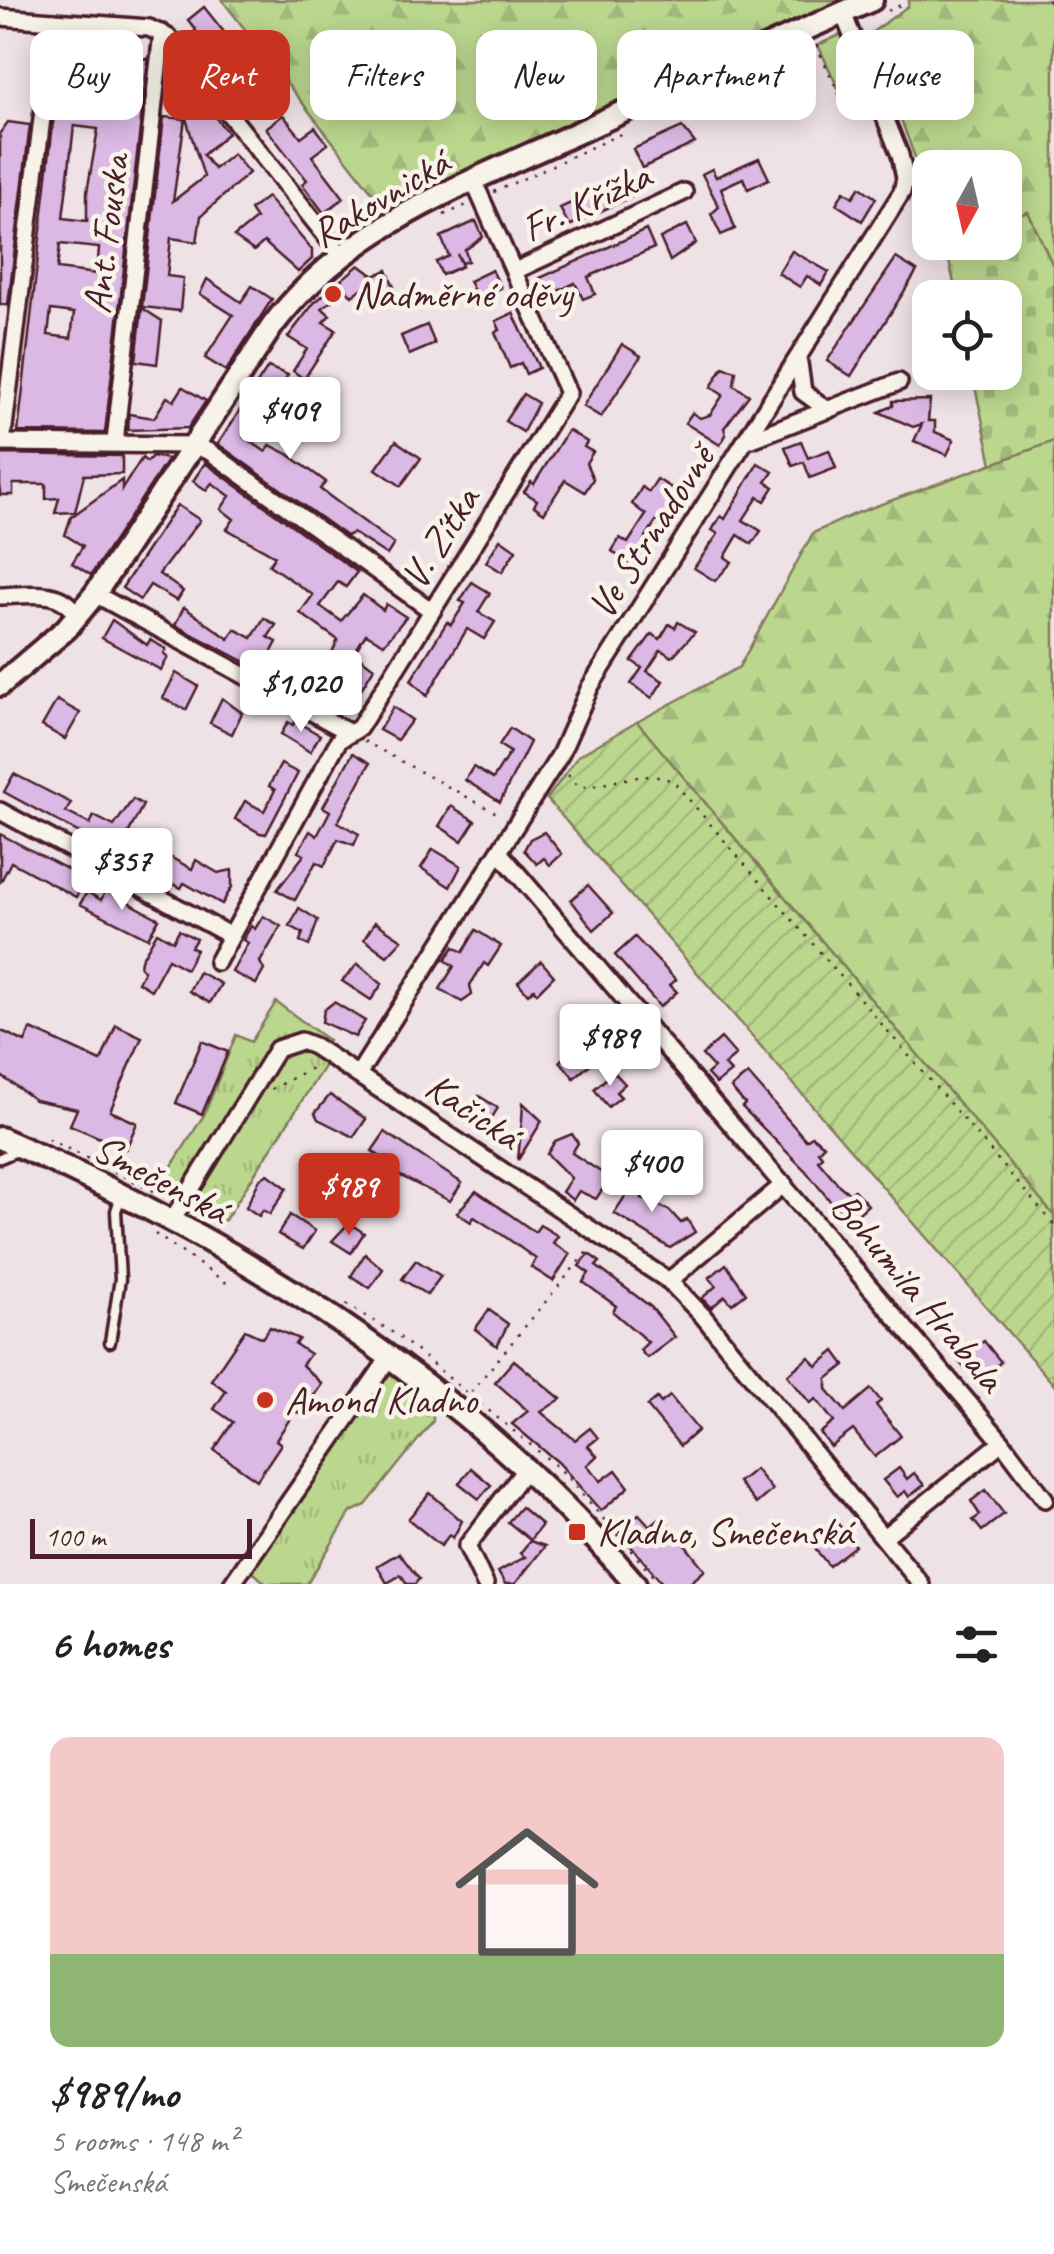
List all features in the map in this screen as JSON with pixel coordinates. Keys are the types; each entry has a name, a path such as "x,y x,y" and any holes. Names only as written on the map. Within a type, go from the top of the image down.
{"main road":[{"name":"Rakovnická","path":"0,685 77,616 95,594 281,315 341,254 406,214 872,0"},
{"name":"Smečenská","path":"0,1138 171,1222 316,1304 391,1356 527,1467 635,1584"}],"street":[{"name":"Ve Strnadovně","path":"359,1073 560,756 590,687 800,360 904,185 900,155 843,13"},
{"path":"0,17 149,28 162,33 179,46 341,254"},
{"path":"54,21 1,443 115,442 194,446 210,452 432,612"},
{"name":"Ant. Fouska","path":"115,442 162,33"},
{"name":"V. Zítka","path":"216,962 339,740 359,728 568,393 474,182"},
{"name":"Fr. Křížka","path":"515,270 684,192"},
{"path":"800,360 803,392 828,410"},
{"path":"748,441 900,382"},
{"path":"0,596 52,594 70,603 77,616"},
{"path":"95,594 350,733"},
{"path":"0,810 231,936"},
{"name":"Bohumila Hrabala","path":"499,852 1002,1442 1045,1499"},
{"name":"Kačická","path":"171,1222 277,1048 300,1042 314,1046 668,1281 703,1316 921,1584"},
{"name":"Bohumila Hrabala","path":"668,1281 784,1184"},
{"path":"232,1584 391,1356"},
{"name":"Bohumila Hrabala","path":"885,1536 1002,1442"},
{"path":"485,1584 466,1546 527,1467"}],"lane":[{"path":"0,1158 23,1148"},
{"path":"110,1342 120,1278 116,1210 122,1195"}],"path":[{"path":"1048,0 1054,13"},
{"path":"816,44 836,87"},
{"path":"440,218 475,204"},
{"path":"350,733 517,824"},
{"path":"558,777 564,767 579,787 657,774 674,782 1054,1225"},
{"path":"265,1093 295,1074 326,1062"},
{"path":"43,1138 56,1140 172,1200"},
{"path":"470,1394 596,1241"},
{"path":"336,1297 397,1336 561,1470 660,1584"}],"green space":[{"path":"222,0 845,0 780,30 617,30 617,105 597,114 597,30 476,30 476,120 583,120 400,204 383,206 316,120 456,120 456,30 310,30 310,113 290,87 290,30 245,30"},
{"path":"909,0 1054,0 1054,268 1028,212 1022,214 1022,150 912,150 901,120 974,120 974,30 875,30 908,6"},
{"path":"836,37 836,84 818,45"},
{"path":"1028,212 1054,268 1054,441 992,464 976,390 1022,390 1022,280 953,280 949,260 1022,260 1022,214"},
{"path":"1054,441 1054,1216 637,722 739,667 813,533"},
{"path":"637,722 1054,1216 1054,1385 547,799 578,756"},
{"path":"276,1002 328,1040 326,1043 296,1034 271,1045 176,1196 160,1185 204,1115 236,1035 251,1042"},
{"path":"303,1049 325,1065 225,1220 215,1224 191,1203 279,1059 289,1051"},
{"path":"398,1371 432,1401 433,1421 366,1505 351,1512 307,1584 266,1584 252,1571 384,1375"}],"building":[{"path":"204,7 222,30 196,30 188,20"},
{"path":"143,59 148,59 143,102"},
{"path":"53,120 141,120 105,433 18,432","holes":["74,126 98,129 87,192 87,221 63,218","60,244 99,248 97,274 57,269","51,310 74,313 71,338 48,335"]},
{"path":"164,120 185,120 173,201 204,177 187,120 217,120 228,133 203,155 214,169 233,154 249,173 201,216 197,242 171,238 167,276 183,278 180,311 142,307"},
{"path":"276,120 287,120 301,137 315,127 328,144 312,156 344,198 324,213 302,184 307,180 266,128"},
{"path":"8,122 30,125 8,305 0,305 0,133"},
{"path":"682,127 695,143 642,168 633,149"},
{"path":"759,158 769,179 748,189 743,178 721,188 735,229 721,235 711,214 719,207 702,174 712,169 716,177"},
{"path":"622,179 631,197 569,226 560,208"},
{"path":"860,187 876,198 862,221 836,204 844,191 853,197"},
{"path":"267,197 312,250 312,259 298,272 264,242 254,251 234,237 256,219 250,210"},
{"path":"476,221 483,237 465,250 468,261 462,263 457,254 462,266 442,275 436,262 449,256 441,237"},
{"path":"687,225 696,243 670,261 660,238"},
{"path":"646,230 654,248 588,277 595,294 583,299 575,283 544,298 540,278"},
{"path":"792,251 829,272 821,285 807,276 800,287 778,273"},
{"path":"896,258 917,271 851,376 827,361"},
{"path":"359,265 374,276 387,270 398,297 372,307 364,287 352,296 347,290 322,308 330,315 323,322 336,330 304,379 293,371 307,349 288,337 314,303"},
{"path":"492,270 501,288 478,299 469,281"},
{"path":"207,279 241,302 252,286 272,299 226,371 205,358 233,315 200,294"},
{"path":"142,308 162,321 157,364 136,361"},
{"path":"513,313 539,368 526,374 521,363 510,368 495,332 500,330 496,321"},
{"path":"427,325 435,344 409,355 401,336"},
{"path":"622,344 641,356 601,417 583,406"},
{"path":"268,367 288,375 275,396 287,404 278,416 284,420 276,432 258,420 244,437 266,452 270,445 288,454 326,482 320,489 394,544 387,555 353,533 346,536 218,444"},
{"path":"723,367 736,371 734,385 749,395 724,428 726,435 720,445 685,423 692,413 700,418 710,415 723,395 711,387"},
{"path":"183,387 206,401 188,428 128,430 129,414 154,418 167,397 174,401"},
{"path":"523,394 538,403 523,432 505,421"},
{"path":"930,400 928,421 935,421 935,432 954,440 947,455 914,441 922,424 913,427 879,412 893,406 893,401"},
{"path":"568,430 587,442 584,447 593,452 586,463 593,479 585,492 565,480 544,513 534,506 537,500 524,492 531,482 534,484"},
{"path":"396,441 421,458 401,486 376,469"},
{"path":"801,441 808,458 829,450 836,468 810,478 804,462 793,466 785,447"},
{"path":"0,454 122,456 122,474 84,475 75,512 55,513 59,498 46,499 46,484 13,484 13,495 0,495"},
{"path":"152,456 168,459 91,575 72,563 83,546 65,535 71,517 122,480 122,489 142,458 147,462"},
{"path":"205,463 357,572 346,587 338,582 320,606 341,621 363,595 383,610 386,604 406,617 384,644 366,634 354,653 374,668 348,710 329,704 331,700 309,686 305,693 175,625 184,607 229,639 235,629 252,638 264,618 276,625 268,637 277,642 269,657 291,668 294,662 301,666 304,661 323,671 338,640 300,613 313,595 269,565 275,556 227,529 234,519 221,509 230,496 212,483 206,490 193,481"},
{"path":"758,463 773,472 766,482 774,487 765,501 758,497 743,520 761,531 752,544 738,535 725,557 732,562 715,581 694,568 718,534 712,530 721,516 725,519"},
{"path":"657,479 678,492 670,505 676,509 666,525 656,521 644,540 651,544 637,572 612,551 620,538 628,543 646,515 632,504 642,487 649,492"},
{"path":"177,505 200,520 159,574 183,591 177,601 150,585 140,600 122,588"},
{"path":"500,539 516,550 502,572 486,562"},
{"path":"472,582 490,593 478,612 495,622 484,639 467,629 427,696 411,680 447,622 451,625 465,603 460,601"},
{"path":"112,620 147,645 150,640 166,649 164,654 168,657 161,670 102,638"},
{"path":"678,622 695,632 672,657 661,650 647,671 663,681 652,698 631,684 642,668 632,661 652,634 660,639 669,624 675,628"},
{"path":"176,673 198,686 186,710 163,698"},
{"path":"222,698 242,713 232,734 210,723"},
{"path":"57,700 80,713 65,739 42,726"},
{"path":"393,707 412,720 397,740 379,730"},
{"path":"295,721 320,735 310,752 281,734 288,722 293,725"},
{"path":"510,728 530,742 500,802 465,780 473,767 493,779 510,752 499,745"},
{"path":"353,753 370,763 338,822 359,834 354,845 338,839 324,866 316,862 295,900 277,890 304,855 298,852 310,831 317,836 330,811 323,807"},
{"path":"281,764 298,773 266,834 260,833 235,819 245,801 264,811 275,790 269,786"},
{"path":"14,774 71,803 66,812 90,824 94,816 114,826 133,799 143,805 128,834 192,869 196,860 218,873 232,870 232,887 222,904 184,883 181,888 4,792"},
{"path":"451,806 475,821 462,841 439,826"},
{"path":"544,832 562,854 550,865 544,858 537,864 524,850 530,839"},
{"path":"0,834 86,879 76,897 11,862 0,883"},
{"path":"433,849 461,866 450,887 421,868"},
{"path":"588,885 613,913 594,930 571,900"},
{"path":"106,890 159,919 148,938 80,904 87,892 101,900"},
{"path":"299,908 318,920 309,946 300,941 303,933 290,926"},
{"path":"263,916 281,926 260,962 264,970 256,984 232,972 248,943 243,940"},
{"path":"375,922 402,940 387,956 364,939"},
{"path":"179,930 196,939 191,947 196,950 186,969 168,959 151,990 138,982 144,970 141,960 157,932 173,941"},
{"path":"476,930 501,946 488,966 484,963 470,985 472,995 462,1002 440,989 454,966 445,960 454,947 463,952"},
{"path":"635,937 676,980 670,985 677,992 660,1007 615,955"},
{"path":"541,961 554,976 537,993 534,989 528,994 518,982"},
{"path":"358,964 382,984 371,1000 342,981"},
{"path":"199,972 221,984 210,1003 189,991"},
{"path":"334,1002 365,1021 355,1037 322,1022 324,1010"},
{"path":"116,1025 142,1037 110,1111 137,1123 126,1149 70,1125 77,1109 35,1100 0,1075 0,1030 25,1042 31,1029 101,1061"},
{"path":"721,1038 736,1055 724,1065 731,1072 716,1084 707,1074 714,1068 702,1055"},
{"path":"202,1041 228,1052 202,1114 176,1103"},
{"path":"580,1044 601,1045 596,1050 601,1055 574,1078 560,1061"},
{"path":"614,1072 625,1084 616,1092 621,1097 608,1107 594,1089"},
{"path":"748,1074 806,1140 812,1136 824,1145 818,1151 822,1156 818,1160 840,1186 850,1194 854,1190 868,1205 848,1223 805,1170 742,1107 745,1104 731,1088"},
{"path":"330,1095 366,1119 354,1137 318,1119 315,1113"},
{"path":"479,1096 498,1108 486,1127 467,1114"},
{"path":"523,1103 542,1121 518,1160 522,1119"},
{"path":"385,1132 462,1183 450,1201 383,1167 387,1161 372,1151"},
{"path":"572,1134 578,1143 572,1153 610,1178 596,1199 579,1191 573,1200 562,1192 571,1178 547,1154 555,1141"},
{"path":"642,1171 654,1179 642,1198 669,1210 681,1223 687,1219 695,1232 670,1248 614,1213"},
{"path":"268,1174 287,1188 270,1214 263,1210 259,1216 246,1207 260,1179"},
{"path":"476,1191 535,1232 540,1225 558,1236 553,1243 570,1254 553,1281 531,1267 536,1259 504,1236 474,1217 471,1222 457,1213"},
{"path":"290,1215 315,1231 303,1249 278,1234"},
{"path":"349,1223 364,1233 351,1253 332,1241"},
{"path":"365,1254 383,1269 370,1288 351,1276"},
{"path":"589,1254 600,1262 596,1266 651,1307 675,1337 647,1358 640,1350 648,1342 613,1312 616,1306 583,1282 589,1273 579,1266"},
{"path":"416,1260 441,1276 427,1295 402,1279"},
{"path":"726,1264 746,1293 732,1304 725,1296 711,1308 702,1298 716,1286 709,1278"},
{"path":"489,1310 508,1324 497,1346 475,1329"},
{"name":"Amond Kladno","path":"270,1327 299,1339 295,1344 310,1354 302,1365 322,1384 301,1414 295,1411 276,1440 281,1444 257,1480 214,1450 233,1422 214,1409 226,1391 211,1380 245,1330 262,1338"},
{"path":"984,1341 1001,1362 982,1378 974,1369 965,1369 953,1354 962,1347 968,1353"},
{"path":"835,1351 845,1365 827,1379 827,1389 845,1411 871,1389 881,1401 876,1405 901,1436 875,1457 853,1430 831,1447 820,1433 834,1422 816,1399 810,1403 787,1375 809,1357 817,1366"},
{"path":"514,1360 561,1399 541,1412 575,1440 590,1428 598,1438 588,1446 597,1456 587,1465 601,1481 616,1470 629,1487 601,1511 559,1463 512,1424 528,1411 495,1382"},
{"path":"670,1396 698,1430 680,1446 647,1406 657,1398 661,1403"},
{"path":"471,1468 491,1485 479,1499 459,1483"},
{"path":"899,1468 907,1479 914,1473 924,1485 909,1497 905,1491 897,1497 883,1480"},
{"path":"755,1469 772,1490 756,1504 738,1482"},
{"path":"986,1490 1004,1514 982,1531 973,1520 980,1515 971,1501"},
{"path":"430,1493 462,1521 453,1538 449,1535 441,1546 408,1519"},
{"path":"521,1507 542,1525 530,1540 508,1522"},
{"path":"639,1514 650,1526 662,1516 705,1570 689,1584 663,1584 618,1531"},
{"path":"835,1520 855,1546 829,1566 813,1546 828,1533 824,1528"},
{"path":"530,1541 545,1546 515,1584 505,1584 498,1572 525,1557 520,1553"},
{"path":"399,1553 419,1579 415,1584 407,1584 401,1575 387,1583 377,1566"}],"place":[{"name":"Nadměrné oděvy","path":"333,294"},
{"name":"Amond Kladno","path":"265,1400"},
{"name":"Kladno, Smečenská","path":"577,1532"}]}
